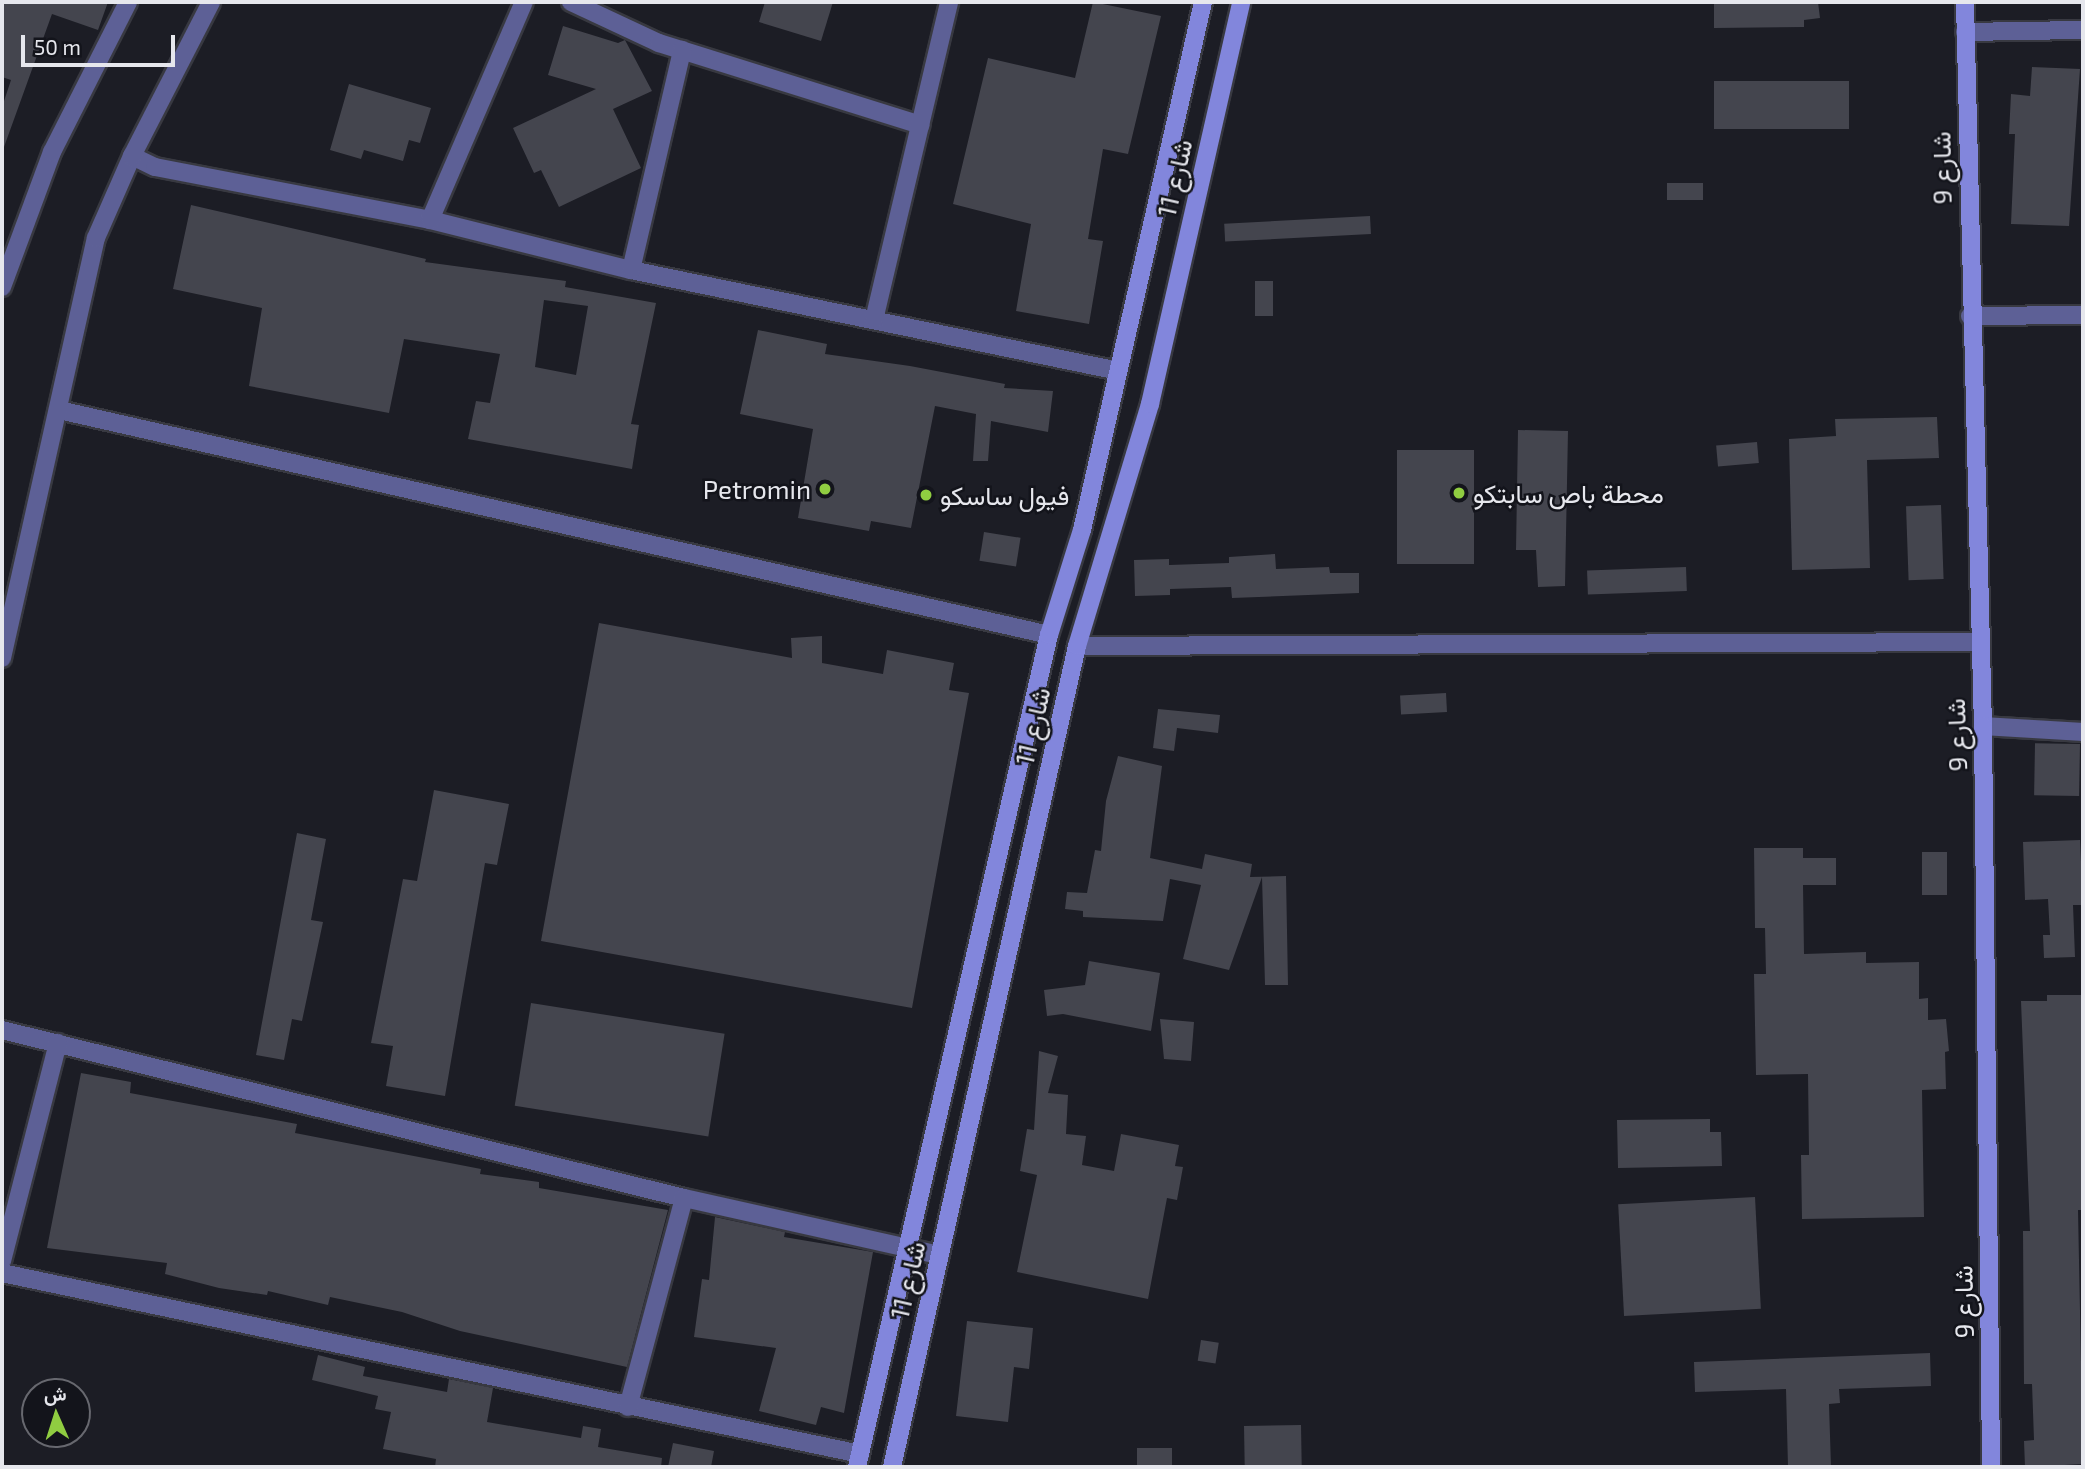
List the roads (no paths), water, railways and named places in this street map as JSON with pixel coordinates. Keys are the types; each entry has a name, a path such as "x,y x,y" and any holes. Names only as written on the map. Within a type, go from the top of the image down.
{"street":[{"path":"2,287 52,152 128,2"},
{"path":"2,658 96,238 132,156 211,2"},
{"path":"430,220 524,2"},
{"path":"571,2 682,50 920,125"},
{"path":"874,320 949,2"},
{"name":"شارع 11","path":"859,1461 906,1245 1049,635 1082,530 1203,2"},
{"name":"شارع 11","path":"892,1467 1077,646 1150,404 1241,2"},
{"name":"شارع 9","path":"1965,2 1969,316 1978,642 1983,726 1991,1467"},
{"path":"1965,32 2083,30"},
{"path":"631,270 682,50"},
{"path":"132,156 155,167 430,220 631,270 1118,372"},
{"path":"1969,316 2083,315"},
{"path":"59,410 1049,635"},
{"path":"1077,646 1978,642"},
{"path":"1983,726 2083,732"},
{"path":"2,1030 684,1198 906,1245 940,1255"},
{"path":"2,1261 58,1044"},
{"path":"628,1407 684,1198"},
{"path":"2,1273 628,1407 859,1461"}],"place":[{"name":"Petromin","path":"825,489"},
{"name":"محطة باص سابتكو","path":"1459,493"},
{"name":"فيول ساسكو","path":"926,495"}]}
